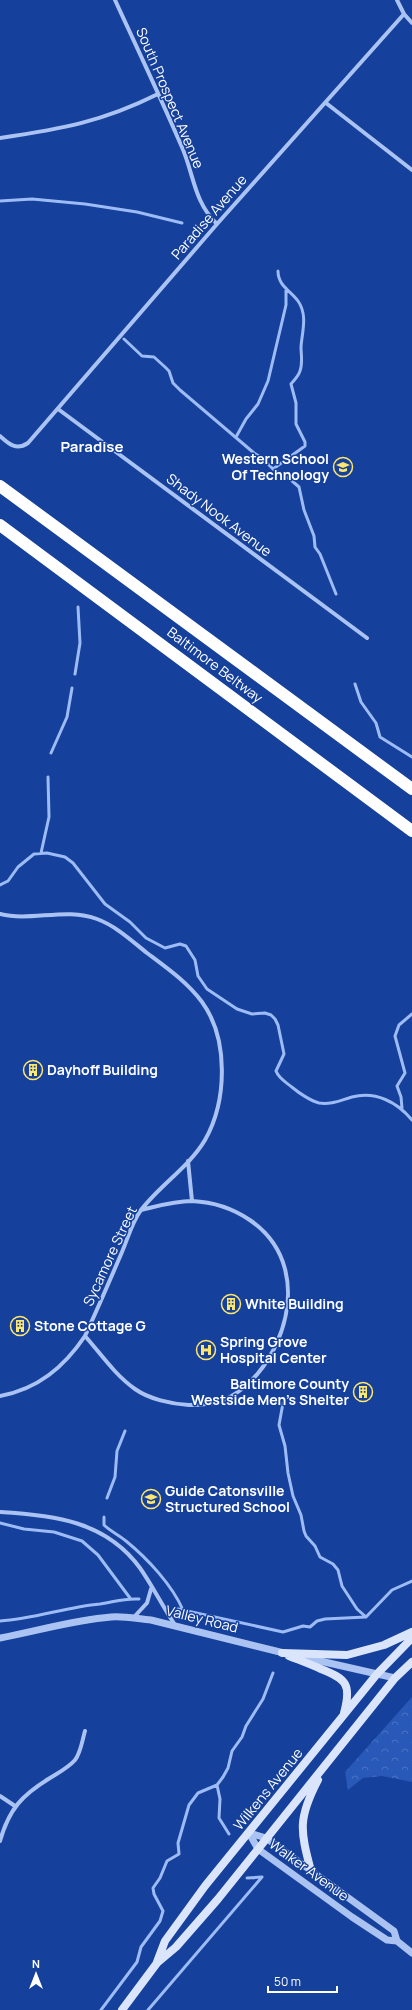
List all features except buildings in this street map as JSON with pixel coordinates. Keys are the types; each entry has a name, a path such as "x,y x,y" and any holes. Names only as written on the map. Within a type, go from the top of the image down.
{"highway":[{"name":"Baltimore Beltway","path":"0,486 412,789"},
{"name":"Baltimore Beltway","path":"0,524 412,830"}],"main road":[{"path":"282,1653 347,1655 384,1645 412,1632"},
{"name":"Wilkens Avenue","path":"157,1963 165,1941 205,1886 377,1674 412,1638"},
{"path":"282,1653 339,1676 345,1683 348,1691 348,1700 343,1716"},
{"name":"Wilkens Avenue","path":"122,2010 157,1963 176,1947 327,1764 395,1678 412,1662"},
{"path":"311,1871 303,1840 302,1827 304,1813 308,1800 327,1764"}],"street":[{"name":"South Prospect Avenue","path":"115,0 186,156 201,205 207,214 217,224"},
{"path":"397,0 404,14 412,23"},
{"name":"Paradise Avenue","path":"0,436 11,445 22,447 28,443 217,224 404,14"},
{"path":"0,138 67,128 90,122 133,106 158,94"},
{"path":"326,103 412,170"},
{"name":"Shady Nook Avenue","path":"58,409 367,638"},
{"name":"Sycamore Street","path":"0,914 9,916 61,914 95,918 108,924 174,974 191,989 203,1003 212,1020 218,1038 221,1078 214,1119 205,1139 188,1162 141,1211 85,1336 75,1352 54,1373 26,1390 0,1396"},
{"path":"188,1162 192,1201"},
{"path":"85,1336 122,1379 136,1390 156,1399 178,1405 198,1405 229,1398 242,1389 257,1374 276,1345 283,1326 287,1288 285,1270 280,1254 259,1226 245,1216 216,1205 192,1201 175,1202 141,1211"},
{"path":"0,1512 50,1516 68,1520 96,1531 108,1538 130,1556 139,1567 176,1626"},
{"path":"133,1618 147,1603 151,1596 151,1588"},
{"name":"Valley Road","path":"0,1638 90,1620 112,1617 133,1618 176,1626 282,1653 395,1678"},
{"path":"0,1841 8,1817 15,1806 36,1786 66,1768 75,1760 80,1748 84,1731"},
{"path":"0,1796 15,1806"},
{"name":"Walker Avenue","path":"249,1833 266,1838 394,1931 397,1941"},
{"name":"Walker Avenue","path":"249,1833 258,1848 387,1940 397,1941 412,1953"}],"green space":[{"path":"412,1697 412,1782 382,1776 363,1778 348,1790 345,1772"}],"waterway":[{"path":"0,201 32,199 85,204 137,212 182,223"},
{"path":"273,469 305,446 305,442 296,424 296,403 291,384 300,371 304,318 301,306 280,281 278,271"},
{"path":"236,437 246,419 258,404 268,381 286,305 286,288"},
{"path":"124,339 142,356 154,357 169,371 173,383 180,390 254,453 262,458 273,469 291,480 299,487 304,510 314,536 315,547 320,554 336,594"},
{"path":"75,674 80,643 78,607"},
{"path":"355,684 361,702 376,723 380,737 412,757"},
{"path":"51,753 67,717 72,688"},
{"path":"41,853 49,817 48,777"},
{"path":"0,885 8,881 18,867 34,854 47,853 65,857 73,863 105,904 130,922 146,938 165,948 180,944 186,946 195,960 198,976 207,989 237,1009 252,1014 265,1013 271,1015 278,1025 284,1054 276,1071 277,1074 305,1097 319,1103 332,1103 361,1096 378,1097 393,1103 412,1120"},
{"path":"402,1108 401,1097 397,1086 405,1073 395,1036 399,1025 412,1014"},
{"path":"283,1403 279,1425 285,1446 288,1473 293,1496 301,1515 304,1531 306,1536 315,1546 320,1557 333,1564 338,1570 342,1586 357,1609 366,1617"},
{"path":"107,1498 115,1477 117,1451 125,1431"},
{"path":"104,1517 104,1525 134,1548 159,1573 173,1591 183,1610"},
{"path":"0,1523 24,1529 54,1532 82,1541 98,1555 130,1598"},
{"path":"178,1609 283,1632 303,1626 310,1627 317,1621 325,1619 366,1617 392,1590 412,1581"},
{"path":"0,1621 25,1618 123,1600 139,1599"},
{"path":"101,2010 137,1962 141,1947 160,1921 163,1911 154,1894 153,1888 160,1878 167,1861 179,1854 178,1843 189,1805 198,1793 217,1785 223,1777 228,1768 232,1751 242,1737 246,1726 263,1699 273,1673"},
{"path":"217,1785 220,1799 219,1818 229,1834"},
{"path":"247,1878 262,1877"},
{"path":"148,2010 262,1877"}],"place":[{"name":"Western School Of Technology","path":"343,467"},
{"name":"Dayhoff Building","path":"33,1070"},
{"name":"White Building","path":"231,1304"},
{"name":"Stone Cottage G","path":"20,1326"},
{"name":"Spring Grove Hospital Center","path":"206,1350"},
{"name":"Baltimore County Westside Men's Shelter","path":"363,1392"},
{"name":"Guide Catonsville Structured School","path":"151,1499"}],"district":[{"name":"Paradise","path":"92,447"}]}
